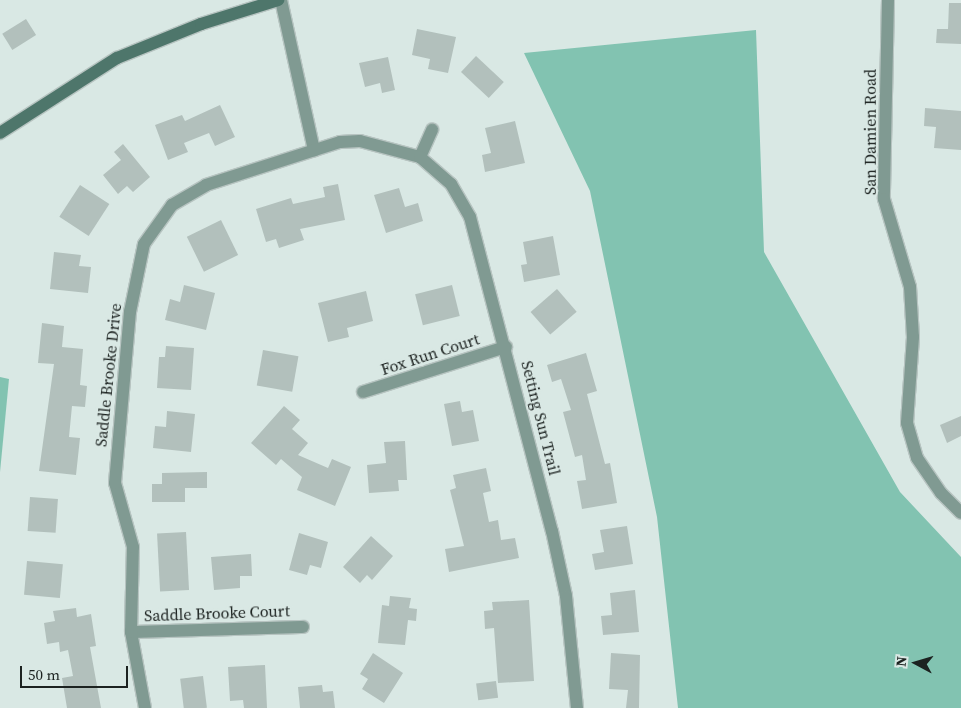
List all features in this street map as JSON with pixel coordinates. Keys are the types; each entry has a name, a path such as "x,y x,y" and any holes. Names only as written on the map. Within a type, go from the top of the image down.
{"main road":[{"path":"0,133 117,58 201,24 280,0"}],"street":[{"path":"280,0 314,150"},
{"name":"San Damien Road","path":"888,0 884,199 910,288 913,337 907,424 917,458 941,493 961,513"},
{"path":"420,157 432,130"},
{"name":"Setting Sun Trail","path":"314,150 360,141 420,157 451,184 470,217 506,347 566,596 577,708"},
{"name":"Saddle Brooke Drive","path":"145,708 131,632 135,570 118,503 116,461 130,312 144,244 160,217 187,194 314,150"},
{"name":"Fox Run Court","path":"363,392 506,347"},
{"name":"Saddle Brooke Court","path":"131,632 303,627"}],"green space":[{"path":"756,30 764,252 900,492 961,557 961,708 678,708 657,517 590,191 524,53"},
{"path":"0,377 9,379 0,472"}],"building":[{"path":"949,3 961,3 961,44 936,43 937,29 948,29"},
{"path":"26,19 36,35 12,50 2,34"},
{"path":"417,29 456,37 448,73 428,69 430,59 412,55"},
{"path":"476,56 504,82 489,98 461,72"},
{"path":"388,57 395,90 382,93 380,83 365,87 359,63"},
{"path":"220,105 235,137 215,146 209,133 184,143 188,152 168,160 155,125 182,115 185,121"},
{"path":"925,108 961,111 961,150 934,148 936,127 924,126"},
{"path":"515,121 525,163 485,172 482,155 491,153 485,128"},
{"path":"123,144 150,177 133,192 127,186 118,194 103,175 121,160 114,152"},
{"path":"338,184 345,220 300,229 304,240 279,248 276,239 266,242 256,209 291,198 293,204 325,197 323,187"},
{"path":"80,185 109,204 89,236 59,217"},
{"path":"399,188 405,207 418,203 423,221 386,233 374,195"},
{"path":"221,220 238,255 204,272 187,237"},
{"path":"553,236 560,275 524,282 521,265 527,264 523,242"},
{"path":"54,252 81,255 79,266 91,267 88,293 50,289"},
{"path":"184,285 215,293 206,330 165,320 170,299 180,302"},
{"path":"452,285 460,316 423,325 415,294"},
{"path":"557,289 577,312 550,335 531,312"},
{"path":"366,291 373,321 347,328 349,337 328,342 318,303"},
{"path":"42,323 64,326 62,347 83,349 80,385 87,386 85,407 72,406 69,437 80,438 76,475 39,471 54,364 38,363"},
{"path":"166,346 194,348 191,390 157,388 159,357 165,357"},
{"path":"263,350 298,356 292,392 257,385"},
{"path":"586,353 597,391 587,394 605,464 610,463 617,503 582,509 577,481 586,480 582,455 575,457 563,412 571,410 561,379 552,382 547,365"},
{"path":"460,401 462,412 473,410 479,441 452,446 444,404"},
{"path":"284,406 300,420 292,429 308,443 298,455 328,468 332,459 351,467 335,506 297,490 302,477 281,459 276,465 251,443"},
{"path":"167,411 195,414 191,452 153,448 155,426 166,427"},
{"path":"961,416 961,436 947,443 940,425"},
{"path":"405,441 407,480 398,480 399,491 369,493 367,465 386,463 384,442"},
{"path":"486,468 491,491 483,493 489,522 498,520 501,540 515,538 519,558 449,572 445,549 464,546 450,490 456,488 453,475"},
{"path":"207,472 207,488 185,488 185,502 152,502 152,484 162,484 162,473"},
{"path":"30,497 58,499 56,533 28,531"},
{"path":"627,526 633,564 595,570 592,554 604,552 600,530"},
{"path":"186,532 189,590 160,591 157,534"},
{"path":"299,533 328,542 321,568 310,565 307,575 289,570"},
{"path":"371,536 393,556 372,580 367,575 360,583 343,567"},
{"path":"251,554 252,576 240,576 240,588 214,590 211,557"},
{"path":"27,561 63,564 60,598 24,595"},
{"path":"635,590 639,632 603,635 601,616 612,615 610,593"},
{"path":"390,596 411,598 409,608 417,609 416,621 408,620 405,645 378,643 382,605 389,606"},
{"path":"529,600 534,681 498,683 494,628 485,629 484,611 493,610 492,602"},
{"path":"76,608 77,617 91,614 96,646 90,647 101,708 67,708 62,678 73,676 68,650 60,652 59,642 47,644 44,623 55,621 53,611"},
{"path":"373,653 403,673 384,703 362,689 368,679 360,674"},
{"path":"611,653 640,655 639,708 626,708 628,690 609,689"},
{"path":"265,665 267,708 244,708 243,700 230,701 228,667"},
{"path":"203,676 207,708 184,708 180,679"},
{"path":"496,681 498,698 478,700 476,683"},
{"path":"322,685 323,692 333,691 335,708 300,708 298,687"}]}
